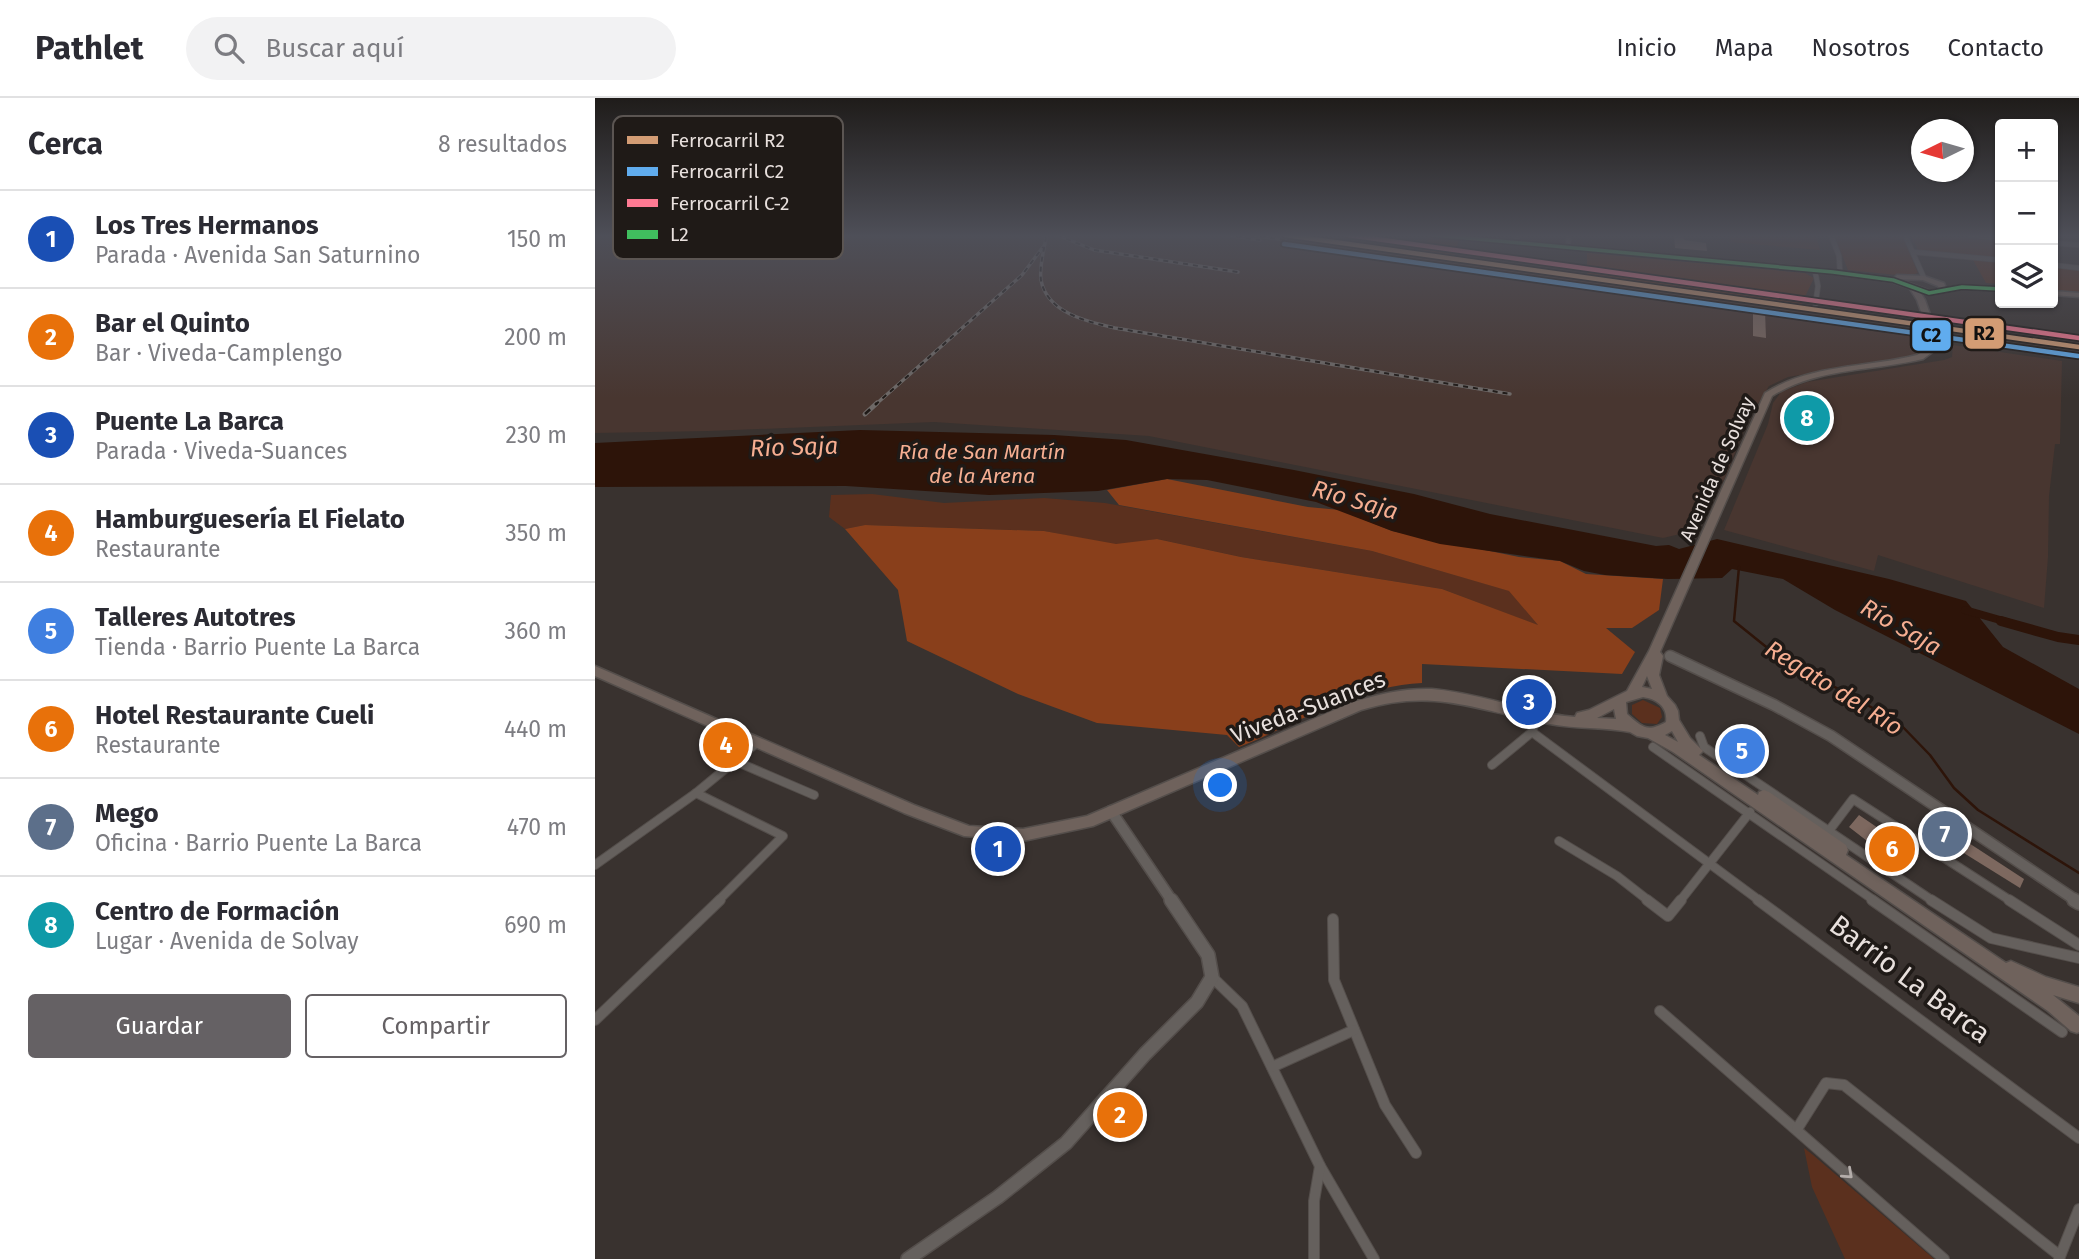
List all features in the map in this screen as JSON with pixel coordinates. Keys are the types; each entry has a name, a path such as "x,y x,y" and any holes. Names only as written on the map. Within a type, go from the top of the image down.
{"highway":[{"path":"1929,289 1939,292 1950,289"},
{"path":"2058,293 2079,295"}],"main road":[{"name":"Avenida de Solvay","path":"1633,692 1651,654 1655,651 1767,396 1796,380 1920,357 1931,350 1933,340 1927,319 1913,289"},
{"path":"1927,319 1929,301 1939,292"},
{"path":"1655,651 1657,656 1653,675 1663,699 1672,710 1673,722 1687,745 1826,833 2006,966 2034,980 2079,996 2073,1029"},
{"name":"Viveda-Suances","path":"595,671 909,809 969,832 1005,836 1045,832 1088,822 1357,706 1388,696 1413,692 1440,694 1570,721 1608,722 1630,727"},
{"path":"1663,699 1648,692 1633,692 1620,702 1621,716 1630,727 1653,741 1678,748 1746,794 1758,810 2054,1005 2073,1029"},
{"name":"Viveda-Suances","path":"1570,721 1598,714 1620,702"},
{"path":"1653,741 1673,722"},
{"path":"1714,763 1722,773 1758,797 1758,810"},
{"path":"1758,810 1783,814 1815,836 1826,833"}],"street":[{"path":"1816,289 1815,304 1873,309"},
{"path":"1670,656 1775,705 1831,736 2079,903"},
{"name":"Barrio La Barca","path":"1492,765 1533,728 2079,1138"},
{"path":"1700,736 1705,747 1826,833 1991,938 2079,958"},
{"path":"1559,841 1617,876 1668,916 1710,863 1758,810 1653,741"},
{"path":"595,865 696,793 758,742"},
{"path":"735,761 814,794"},
{"path":"595,1020 775,847 783,836 696,793"},
{"path":"1826,833 1853,799 2079,945"},
{"path":"1111,811 1207,955 1212,977 1242,1006 1320,1166 1374,1259"},
{"path":"1333,919 1334,980 1385,1105 1416,1153"},
{"path":"908,1259 998,1197 1066,1143 1146,1054 1197,1003 1212,977"},
{"path":"1660,1011 1944,1259"},
{"path":"1272,1067 1354,1030"},
{"path":"1797,1129 1826,1083 1832,1081 1854,1091 2060,1258 2079,1209"},
{"path":"1314,1259 1314,1201 1320,1166"}],"shaded area":[{"path":"595,289 1641,289 1825,316 1927,335 1928,338 1926,347 1915,356 1788,377 1769,386 1748,420 1725,478 1693,531 1663,538 1149,436 934,422 595,433"},
{"path":"1688,289 1809,289 1801,305"},
{"path":"2058,289 2079,289 2079,292 2058,290"},
{"path":"1953,345 2062,361 2060,444 2055,444 2049,496 2044,608 1878,555 1874,571 1724,530 1768,424 1773,403 1781,392 1807,382 1944,360 1952,357"},
{"path":"1167,479 1308,507 1340,510 1392,531 1519,557 1560,561 1586,574 1663,579 1659,610 1632,628 1606,628 1635,652 1622,674 1422,664 1422,683 1351,698 1239,747 1227,735 1097,723 1018,694 907,641 898,590 845,529 865,525 1044,531 1116,544 1157,539 1241,557 1442,589 1538,625 1509,591 1372,551 1119,505 1107,490"},
{"path":"872,494 944,503 1044,498 1105,503 1372,551 1510,591 1539,626 1442,589 1241,557 1157,539 1116,545 1044,531 865,525 845,529 829,517 831,495"},
{"path":"1643,700 1660,708 1662,717 1657,724 1642,723 1632,714 1632,705"},
{"path":"1804,1148 1934,1259 1845,1259 1812,1187"}],"water":[{"name":"Ría de San Martín de la Arena","path":"860,430 1054,435 1126,440 1414,494 1490,514 1656,546 1669,545 1679,549 1717,539 1889,579 1966,601 2003,647 2079,689 2079,734 1835,610 1783,579 1732,569 1722,578 1668,579 1605,575 1584,571 1560,561 1440,544 1392,531 1316,502 1207,480 1167,479 1098,491 989,495 846,486 595,487 595,443"}],"building":[{"path":"1753,309 1765,311 1766,338 1753,336"},
{"path":"1859,815 1919,856 1909,869 1890,856 1889,858 1849,827"},
{"path":"1929,817 2024,879 2020,888 1922,827"}],"waterway":[{"name":"Regato del Río","path":"1739,567 1734,621 1775,654 1898,722 1930,755 1954,788 1978,810 2079,873"},
{"path":"1965,610 2007,622"},
{"path":"2001,621 2079,640"}],"railway":[{"path":"875,405 1006,289"},
{"path":"1044,289 1051,301 1070,314 1115,328 1510,394"},
{"path":"1661,289 2079,348"},
{"path":"865,414 877,403"}],"rail line":[{"name":"C2","path":"1604,289 2078,356"},
{"name":"R2","path":"1669,289 2079,347"},
{"name":"C-2","path":"1733,289 2079,338"}],"transit line":[{"name":"L2","path":"1918,289 1929,293 1950,289"}],"place":[{"name":"Centro de Formación","path":"1807,418"},
{"name":"Puente La Barca","path":"1529,702"},
{"name":"Hamburguesería El Fielato","path":"726,745"},
{"name":"Talleres Autotres","path":"1742,751"},
{"name":"Mego","path":"1945,834"},
{"name":"Los Tres Hermanos","path":"998,849"},
{"name":"Hotel Restaurante Cueli","path":"1892,849"},
{"name":"Bar el Quinto","path":"1120,1115"}],"water label":[{"name":"Río Saja","path":"794,447"},
{"name":"Río Saja","path":"1355,500"},
{"name":"Río Saja","path":"1901,627"}]}
